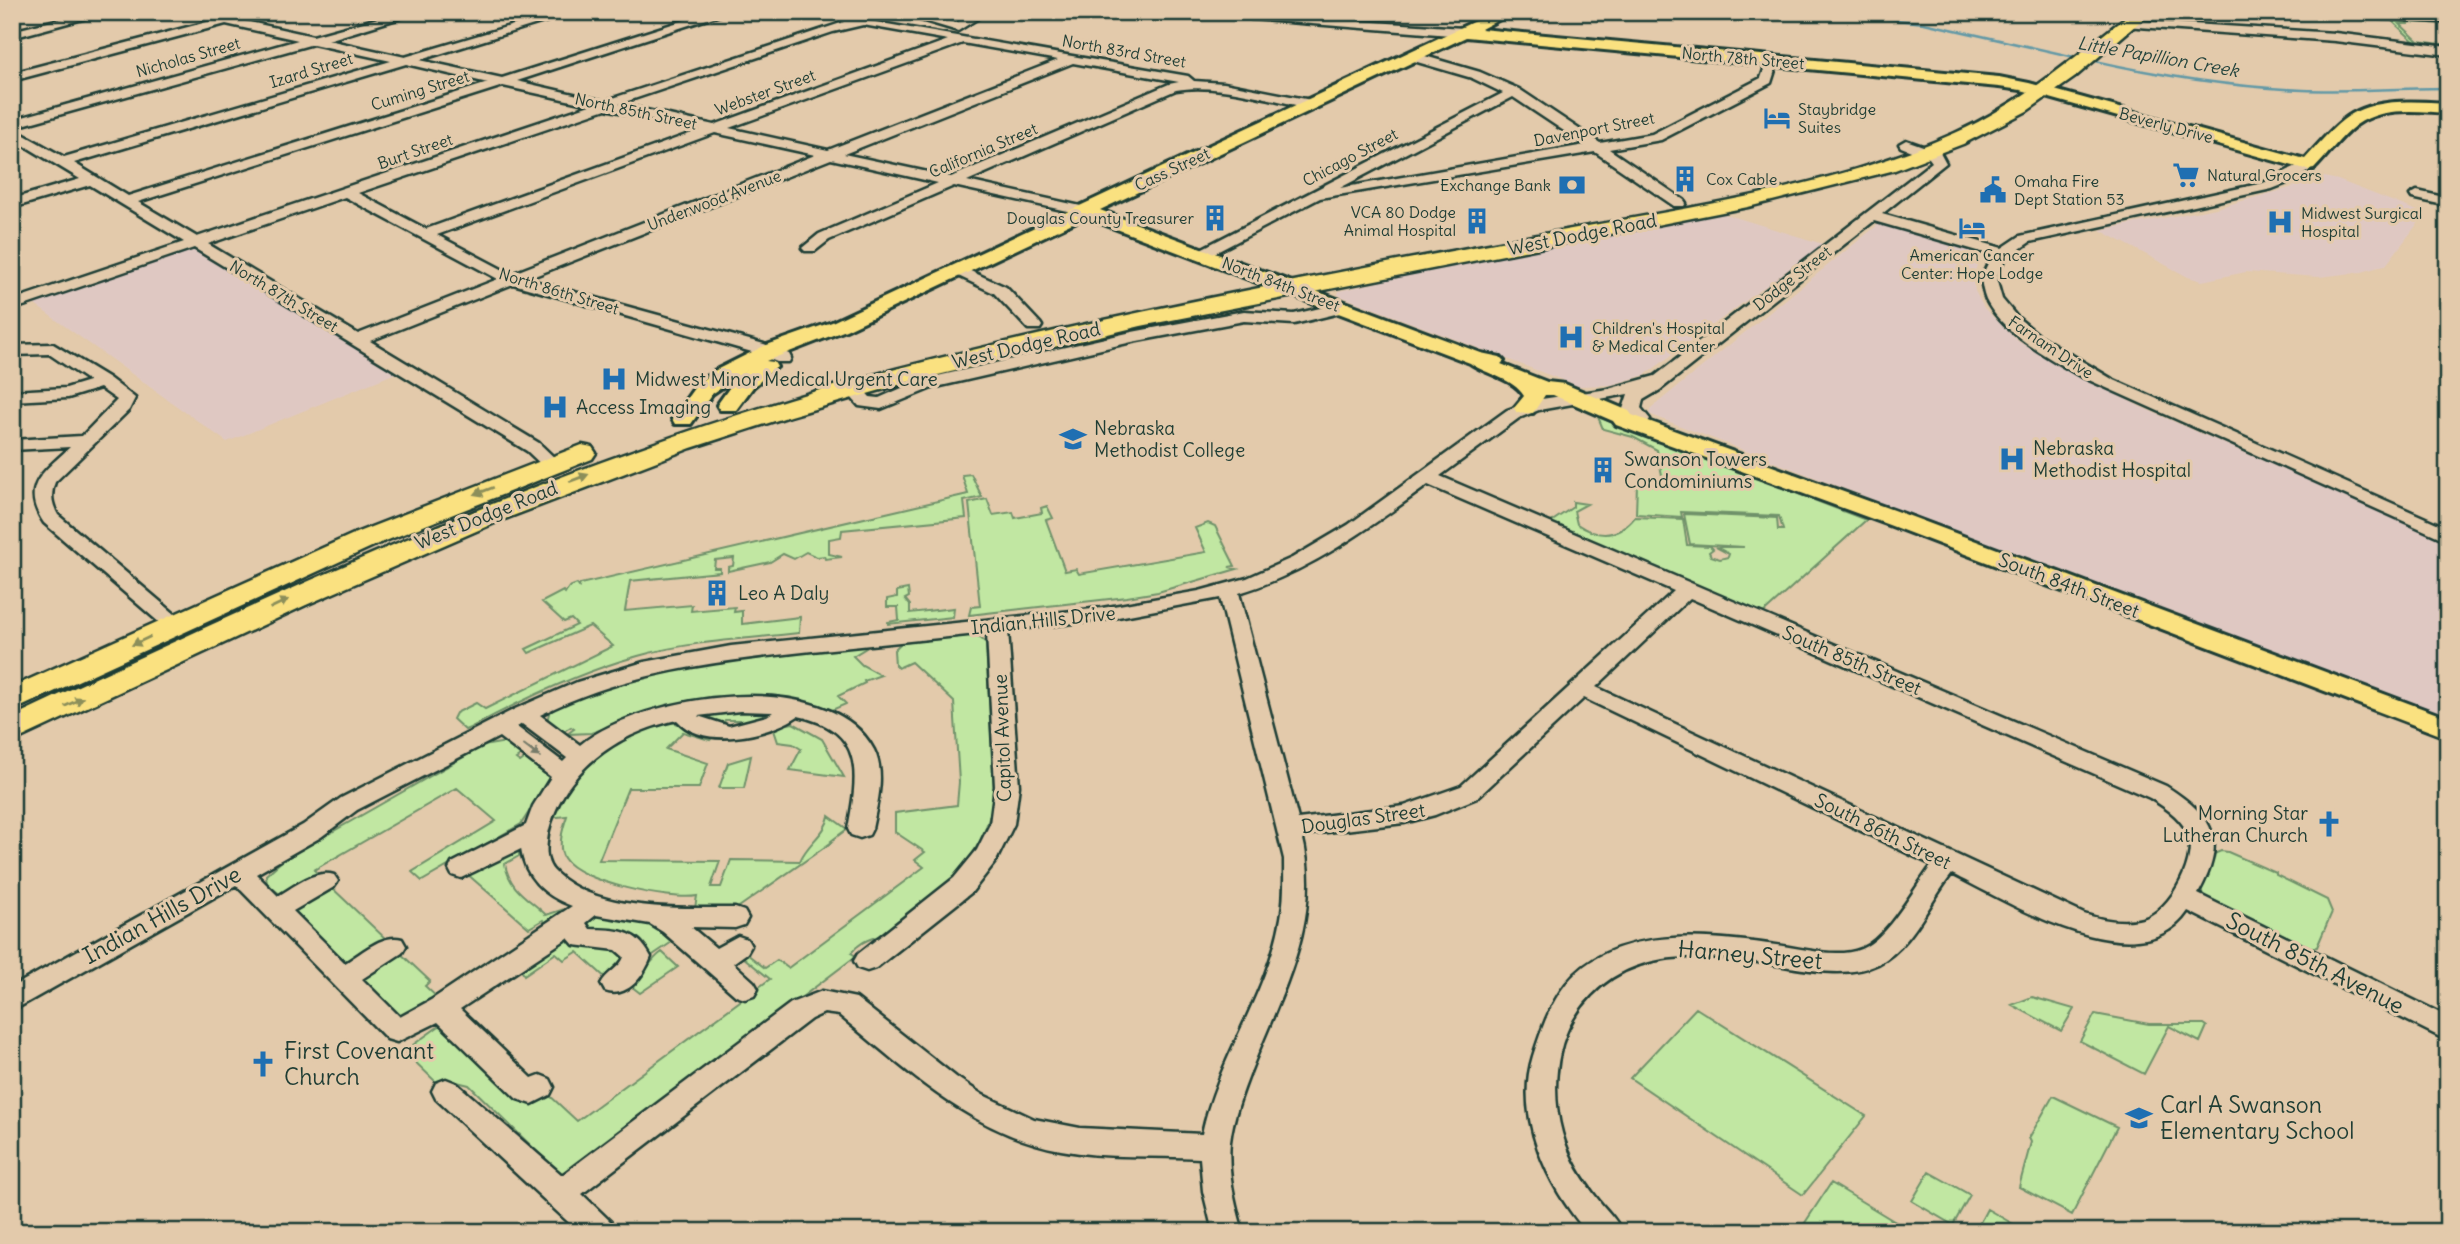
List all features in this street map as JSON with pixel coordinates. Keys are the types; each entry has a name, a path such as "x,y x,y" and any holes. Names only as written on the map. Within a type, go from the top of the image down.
{"highway":[{"path":"2033,89 2054,61 2092,52 2129,16"},
{"path":"1915,148 1997,121 2074,56 2129,16"},
{"name":"West Dodge Road","path":"12,731 302,593 548,489 663,448 853,389 1061,336 1282,285 1679,203 1915,148"},
{"name":"West Dodge Road","path":"12,700 398,525 552,464 728,405 912,354 1034,326 1282,285 1774,195 1845,178 1915,148"},
{"path":"663,448 721,416 728,405"}],"main road":[{"name":"Cass Street","path":"683,419 694,411 701,393 709,385 778,355 822,340 839,326 1506,12"},
{"path":"2344,12 2448,18"},
{"name":"North 78th Street","path":"1463,32 1979,79 2033,89"},
{"name":"Beverly Drive","path":"2033,89 2308,165"},
{"path":"2308,165 2349,123 2360,116 2393,108 2448,108"},
{"name":"North 84th Street","path":"1085,211 1477,359 1495,362 1550,383 1579,399 1624,415"},
{"name":"Cass Street","path":"728,405 745,382 778,355"},
{"name":"North 84th Street","path":"1477,359 1489,367 1525,381 1544,388 1557,389"},
{"path":"1525,381 1535,397 1525,408"},
{"name":"South 84th Street","path":"1624,415 1624,420 1650,430 1690,442 2448,729"}],"street":[{"path":"12,35 103,12"},
{"name":"North 85th Street","path":"186,12 1085,211"},
{"path":"12,77 259,12"},
{"name":"Nicholas Street","path":"12,124 414,12"},
{"name":"Izard Street","path":"63,162 570,12"},
{"name":"Cuming Street","path":"127,201 723,12"},
{"name":"North 83rd Street","path":"822,12 859,17"},
{"name":"North 83rd Street","path":"832,12 891,27 1173,82"},
{"path":"900,12 958,27 982,12"},
{"path":"2129,16 2448,51"},
{"name":"Burt Street","path":"12,305 607,105 859,17"},
{"path":"1255,17 1463,32"},
{"name":"Webster Street","path":"426,234 959,40"},
{"path":"1411,56 1467,72 1514,92 1679,203"},
{"name":"Underwood Avenue","path":"357,340 1070,60"},
{"name":"Davenport Street","path":"1317,194 1397,183 1667,133 1768,80 1772,61"},
{"name":"California Street","path":"810,248 821,238 1173,82 1235,89 1311,104"},
{"name":"Chicago Street","path":"1202,254 1514,92"},
{"name":"North 87th Street","path":"12,132 524,442 552,464"},
{"path":"12,149 31,144"},
{"name":"Dodge Street","path":"1624,415 1632,409 1632,402 1658,381 1925,174 1928,164 1915,148"},
{"path":"1872,216 2002,253 2034,236 2267,186 2290,177 2308,165"},
{"path":"1369,167 1397,183"},
{"path":"12,204 92,180"},
{"name":"North 86th Street","path":"347,192 512,280 778,355"},
{"path":"2417,195 2448,202"},
{"name":"Farnam Drive","path":"2002,253 1990,273 1992,297 2001,312 2024,332 2106,383 2281,457 2448,535"},
{"path":"957,271 1000,290 1034,326"},
{"path":"853,389 865,402 878,405 922,384 1060,352 1244,316 1292,319 1342,308"},
{"path":"12,350 53,348 124,397 126,402 47,480 41,497 45,511 53,521 175,625"},
{"name":"Dodge Street","path":"1579,399 1658,381"},
{"path":"12,397 68,393 103,382"},
{"name":"Indian Hills Drive","path":"12,1000 312,831 340,822 397,791 452,759 470,743 500,726 597,682 684,660 1145,608 1228,590 1282,570 1318,552 1355,529 1513,414 1525,408 1579,399"},
{"path":"12,445 86,441"},
{"name":"South 85th Street","path":"1426,477 2158,792 2187,813 2197,825 2203,841 2202,859 2182,898"},
{"name":"Douglas Street","path":"1228,1232 1217,1190 1215,1147 1230,1090 1284,961 1295,924 1298,876 1289,828 1406,815 1448,804 1480,783 1688,589"},
{"path":"1228,590 1289,828"},
{"name":"Capitol Avenue","path":"867,961 963,885 987,855 1002,824 1007,786 997,625"},
{"name":"South 86th Street","path":"1580,689 1602,696 2064,916 2105,929 2122,931 2152,926 2171,916 2182,898"},
{"path":"735,918 657,917 593,903 558,890 541,877 532,859 534,831 548,800 581,757 617,732 682,712 737,705 796,707 825,716 847,729 862,750 874,796 860,829"},
{"path":"682,712 690,721 729,731 774,722 796,707"},
{"path":"825,716 849,707"},
{"path":"523,714 581,757"},
{"path":"500,726 565,776"},
{"path":"461,869 534,831"},
{"name":"Harney Street","path":"1607,1232 1576,1194 1562,1171 1549,1138 1542,1105 1543,1067 1551,1035 1557,1017 1573,993 1611,964 1658,948 1704,946 1838,962 1870,957 1886,946 1948,863"},
{"path":"238,872 397,1031 506,976 593,903"},
{"path":"275,909 324,880"},
{"name":"South 85th Avenue","path":"2182,898 2207,908 2448,1030"},
{"path":"657,917 672,925 745,989"},
{"path":"570,923 583,938 625,941 634,947 638,957 634,967 614,985"},
{"path":"342,978 393,946"},
{"path":"715,963 738,946"},
{"path":"561,1193 810,1006 835,1002 846,1006 968,1101 1016,1126 1078,1140 1215,1147"},
{"path":"441,1008 527,1091 532,1092 540,1087"},
{"path":"446,1091 561,1193 600,1232"}],"shaded area":[{"name":"Midwest Surgical Hospital","path":"2320,176 2338,180 2425,214 2386,265 2362,272 2319,277 2246,272 2202,281 2188,277 2100,230 2216,208 2290,188"},
{"name":"Children's Hospital & Medical Center","path":"1718,212 1823,244 1645,375 1611,385 1578,386 1338,295 1339,291 1439,268"},
{"name":"Nebraska Methodist Hospital","path":"1879,224 1981,254 1973,277 1975,291 1984,308 2018,341 2049,360 2141,407 2448,542 2448,720 1649,414 1651,408"},
{"path":"191,248 396,373 227,442 31,302"}],"green space":[{"path":"2296,12 2448,20 2448,24 2400,24 2418,41 2448,45 2448,49 2418,45 2391,20"},
{"path":"1598,417 1866,520 1761,615 1548,524 1573,507 1573,502 1587,504 1574,511 1577,524 1601,534 1622,529 1635,517 1683,519 1687,545 1710,546 1713,549 1709,552 1711,556 1720,559 1728,557 1729,554 1716,547 1744,547 1690,544 1684,514 1777,518 1778,530 1783,530 1779,516 1681,512 1682,517 1636,514 1637,484 1664,485 1657,450 1633,437 1603,429"},
{"path":"971,474 982,497 964,501 966,518 842,530 841,537 829,539 829,554 842,557 825,559 824,556 817,557 806,552 794,559 783,554 770,562 728,571 728,567 733,566 734,558 715,560 714,568 720,568 720,572 630,581 625,611 692,605 691,611 735,607 734,612 742,611 742,624 800,617 799,633 718,641 658,651 616,662 573,678 465,730 453,719 456,713 476,703 485,709 613,646 590,626 529,653 526,649 577,625 571,619 564,622 542,602 563,591 565,593 569,587 577,584 579,587 580,584 968,494 962,475"},
{"path":"987,499 993,515 1013,512 1015,518 1042,513 1041,508 1047,506 1053,518 1046,520 1065,571 1076,569 1079,574 1206,552 1195,528 1208,523 1215,526 1235,566 1229,567 1237,569 1158,592 969,615 971,607 980,606 969,503"},
{"path":"908,589 909,597 905,599 910,605 910,613 954,608 953,617 888,624 899,620 898,607 887,607 887,599 897,597 897,591"},
{"path":"978,636 986,643 994,787 991,811 984,833 973,853 959,871 926,903 888,931 860,944 851,953 856,956 574,1170 564,1174 558,1172 469,1085 457,1082 440,1086 406,1053 406,1050 442,1024 547,1093 577,1121 770,979 743,957 747,954 765,968 777,960 788,968 924,867 915,860 925,852 895,832 895,813 957,805 959,782 954,702 911,662 898,668 895,665 894,650 901,643"},
{"path":"864,646 866,648 853,656 862,665 881,675 838,696 846,704 832,710 809,702 776,699 617,724 591,733 567,734 574,729 571,727 562,732 547,722 549,713 567,702 654,674 724,661"},
{"path":"737,711 773,714 739,724 740,720 725,720 724,723 705,717 707,714"},
{"path":"672,722 715,735 710,740 683,732 666,749 708,763 699,788 628,788 599,860 720,861 711,887 721,887 731,860 800,861 824,828 829,816 847,829 736,909 695,908 697,896 647,893 605,882 573,867 564,858 561,848 567,816 548,818 582,766 630,733"},
{"path":"793,723 822,739 844,777 790,770 801,749 793,744 778,742 773,727"},
{"path":"506,742 523,754 516,759 520,762 527,757 549,776 546,786 521,824 422,881 412,872 496,821 457,788 314,870 320,876 281,895 267,884 266,875 283,860 483,746"},
{"path":"751,756 744,788 719,788 728,763"},
{"path":"515,850 519,851 519,856 505,864 516,888 546,915 561,910 550,927 543,920 529,928 466,873"},
{"path":"2221,851 2276,873 2327,900 2332,912 2317,947 2307,948 2205,899 2200,888 2211,867 2214,854"},
{"path":"329,885 388,941 346,963 294,911"},
{"path":"594,916 652,925 672,942 647,959 646,946 633,935 588,928 589,921"},
{"path":"562,938 571,938 587,947 618,948 627,957 608,980 577,952 564,960 556,953 524,975 520,968"},
{"path":"397,950 430,981 425,986 440,1000 405,1018 397,1015 361,978"},
{"path":"662,952 678,967 640,993 631,986"},
{"path":"2032,997 2074,1009 2061,1031 2012,1005"},
{"path":"1696,1008 1866,1116 1803,1195 1630,1078"},
{"path":"2095,1014 2149,1024 2207,1026 2200,1042 2169,1026 2144,1074 2080,1041"},
{"path":"2053,1096 2117,1127 2072,1215 2019,1187 2031,1142 2029,1138"},
{"path":"1929,1172 1970,1195 1953,1225 1912,1201"},
{"path":"1831,1183 1912,1232 1799,1232"},
{"path":"1987,1209 2027,1232 1975,1232"}],"waterway":[{"name":"Little Papillion Creek","path":"1825,12 1924,23 2079,58"},
{"name":"Little Papillion Creek","path":"2091,60 2196,80 2276,89 2339,91 2448,88"}],"place":[{"name":"Staybridge Suites","path":"1777,118"},
{"name":"Natural Grocers","path":"2186,175"},
{"name":"Cox Cable","path":"1685,179"},
{"name":"Exchange Bank","path":"1572,185"},
{"name":"Omaha Fire Dept Station 53","path":"1993,190"},
{"name":"Douglas County Treasurer","path":"1215,218"},
{"name":"VCA 80 Dodge Animal Hospital","path":"1477,221"},
{"name":"Midwest Surgical Hospital","path":"2280,222"},
{"name":"American Cancer Center: Hope Lodge","path":"1972,228"},
{"name":"Children's Hospital & Medical Center","path":"1571,337"},
{"name":"Midwest Minor Medical Urgent Care","path":"614,379"},
{"name":"Access Imaging","path":"555,407"},
{"name":"Nebraska Methodist College","path":"1073,439"},
{"name":"Nebraska Methodist Hospital","path":"2012,459"},
{"name":"Swanson Towers Condominiums","path":"1603,470"},
{"name":"Leo A Daly","path":"717,593"},
{"name":"Morning Star Lutheran Church","path":"2329,824"},
{"name":"First Covenant Church","path":"263,1064"},
{"name":"Carl A Swanson Elementary School","path":"2139,1118"}]}
